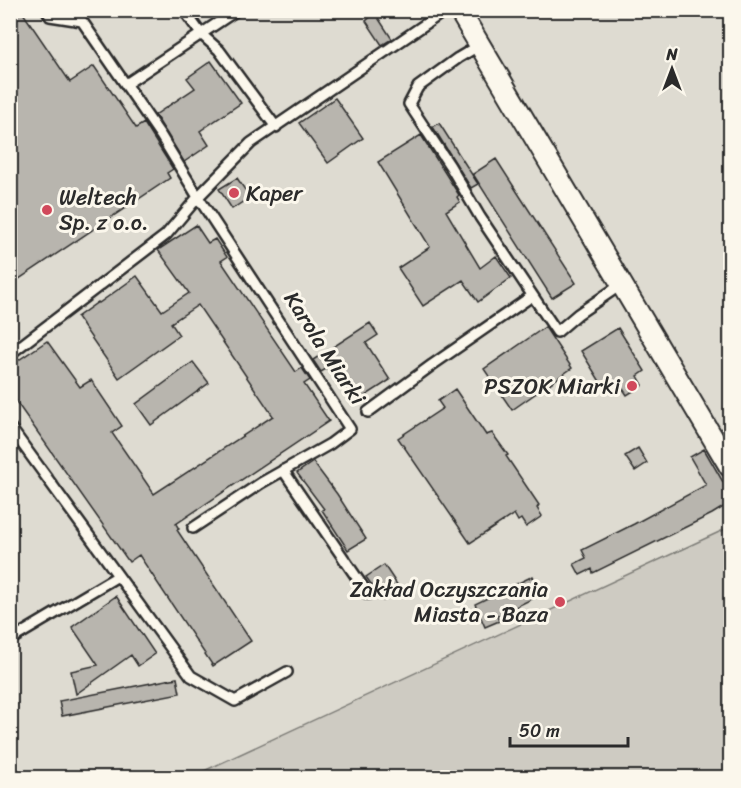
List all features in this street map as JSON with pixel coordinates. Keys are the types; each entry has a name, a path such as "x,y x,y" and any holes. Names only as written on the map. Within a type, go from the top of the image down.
{"street":[{"path":"459,10 730,467"}],"lane":[{"name":"Karola Miarki","path":"47,10 50,16 82,21 161,135 198,197 350,429 330,444 283,470 193,528"},
{"path":"184,10 201,34 219,50 276,127"},
{"path":"126,84 237,10"},
{"path":"10,354 166,235 198,197 251,143 446,10"},
{"path":"480,45 418,87 409,104 480,217 557,332 622,284"},
{"name":"Karola Miarki","path":"368,412 432,364 532,296"},
{"path":"10,427 191,676 235,701 286,672"},
{"path":"283,470 368,594"},
{"path":"10,640 118,576"}],"shaded area":[{"path":"10,11 730,11 730,527 191,777 11,777"},
{"path":"730,527 730,777 191,777"}],"building":[{"name":"Weltech Sp. z o.o.","path":"10,10 21,10 70,82 94,66 136,128 144,123 173,169 167,173 170,178 10,285"},
{"path":"375,13 392,39 382,45 366,21"},
{"path":"211,61 241,103 200,131 209,145 184,162 155,115 195,88 187,78"},
{"path":"335,98 363,138 328,163 299,123"},
{"path":"439,123 478,184 471,188 433,127"},
{"path":"421,135 459,195 457,197 460,202 446,211 480,268 496,256 511,278 478,302 463,280 423,306 398,268 430,247 378,162"},
{"path":"496,159 576,283 552,298 473,174"},
{"name":"Kaper","path":"237,178 250,197 232,209 219,189"},
{"path":"196,225 208,243 215,239 227,257 221,261 296,372 302,368 310,380 304,384 329,421 176,524 179,529 177,530 251,641 213,666 139,555 129,562 10,393 10,366 47,341 80,387 91,380 122,426 112,433 154,494 273,416 198,305 171,323 179,335 119,378 77,317 137,276 162,311 189,293 158,250"},
{"path":"370,323 378,335 366,343 390,380 356,402 331,366 321,372 313,360"},
{"path":"545,327 572,368 512,410 484,369"},
{"path":"618,328 645,371 638,376 643,385 627,395 617,380 604,388 581,351"},
{"path":"193,362 209,383 151,425 136,404"},
{"path":"455,389 486,435 492,433 508,455 506,456 539,505 537,508 542,516 526,527 521,519 518,521 514,514 470,543 398,438 443,408 438,401"},
{"path":"638,448 647,463 635,471 625,456"},
{"path":"704,449 730,494 730,503 593,573 592,569 580,575 574,564 586,558 582,550 706,485 690,457"},
{"path":"313,462 366,539 348,550 322,510 324,509 297,473"},
{"path":"384,565 400,589 383,601 366,577"},
{"path":"533,576 542,594 497,616 499,621 485,627 475,604"},
{"path":"116,596 155,654 138,666 131,655 76,694 71,671 98,665 72,627"},
{"path":"177,678 180,693 62,716 59,701"}],"place":[{"name":"Kaper","path":"234,193"},
{"name":"Weltech Sp. z o.o.","path":"47,210"},
{"name":"PSZOK Miarki","path":"632,386"},
{"name":"Zakład Oczyszczania Miasta - Baza","path":"560,602"}]}
